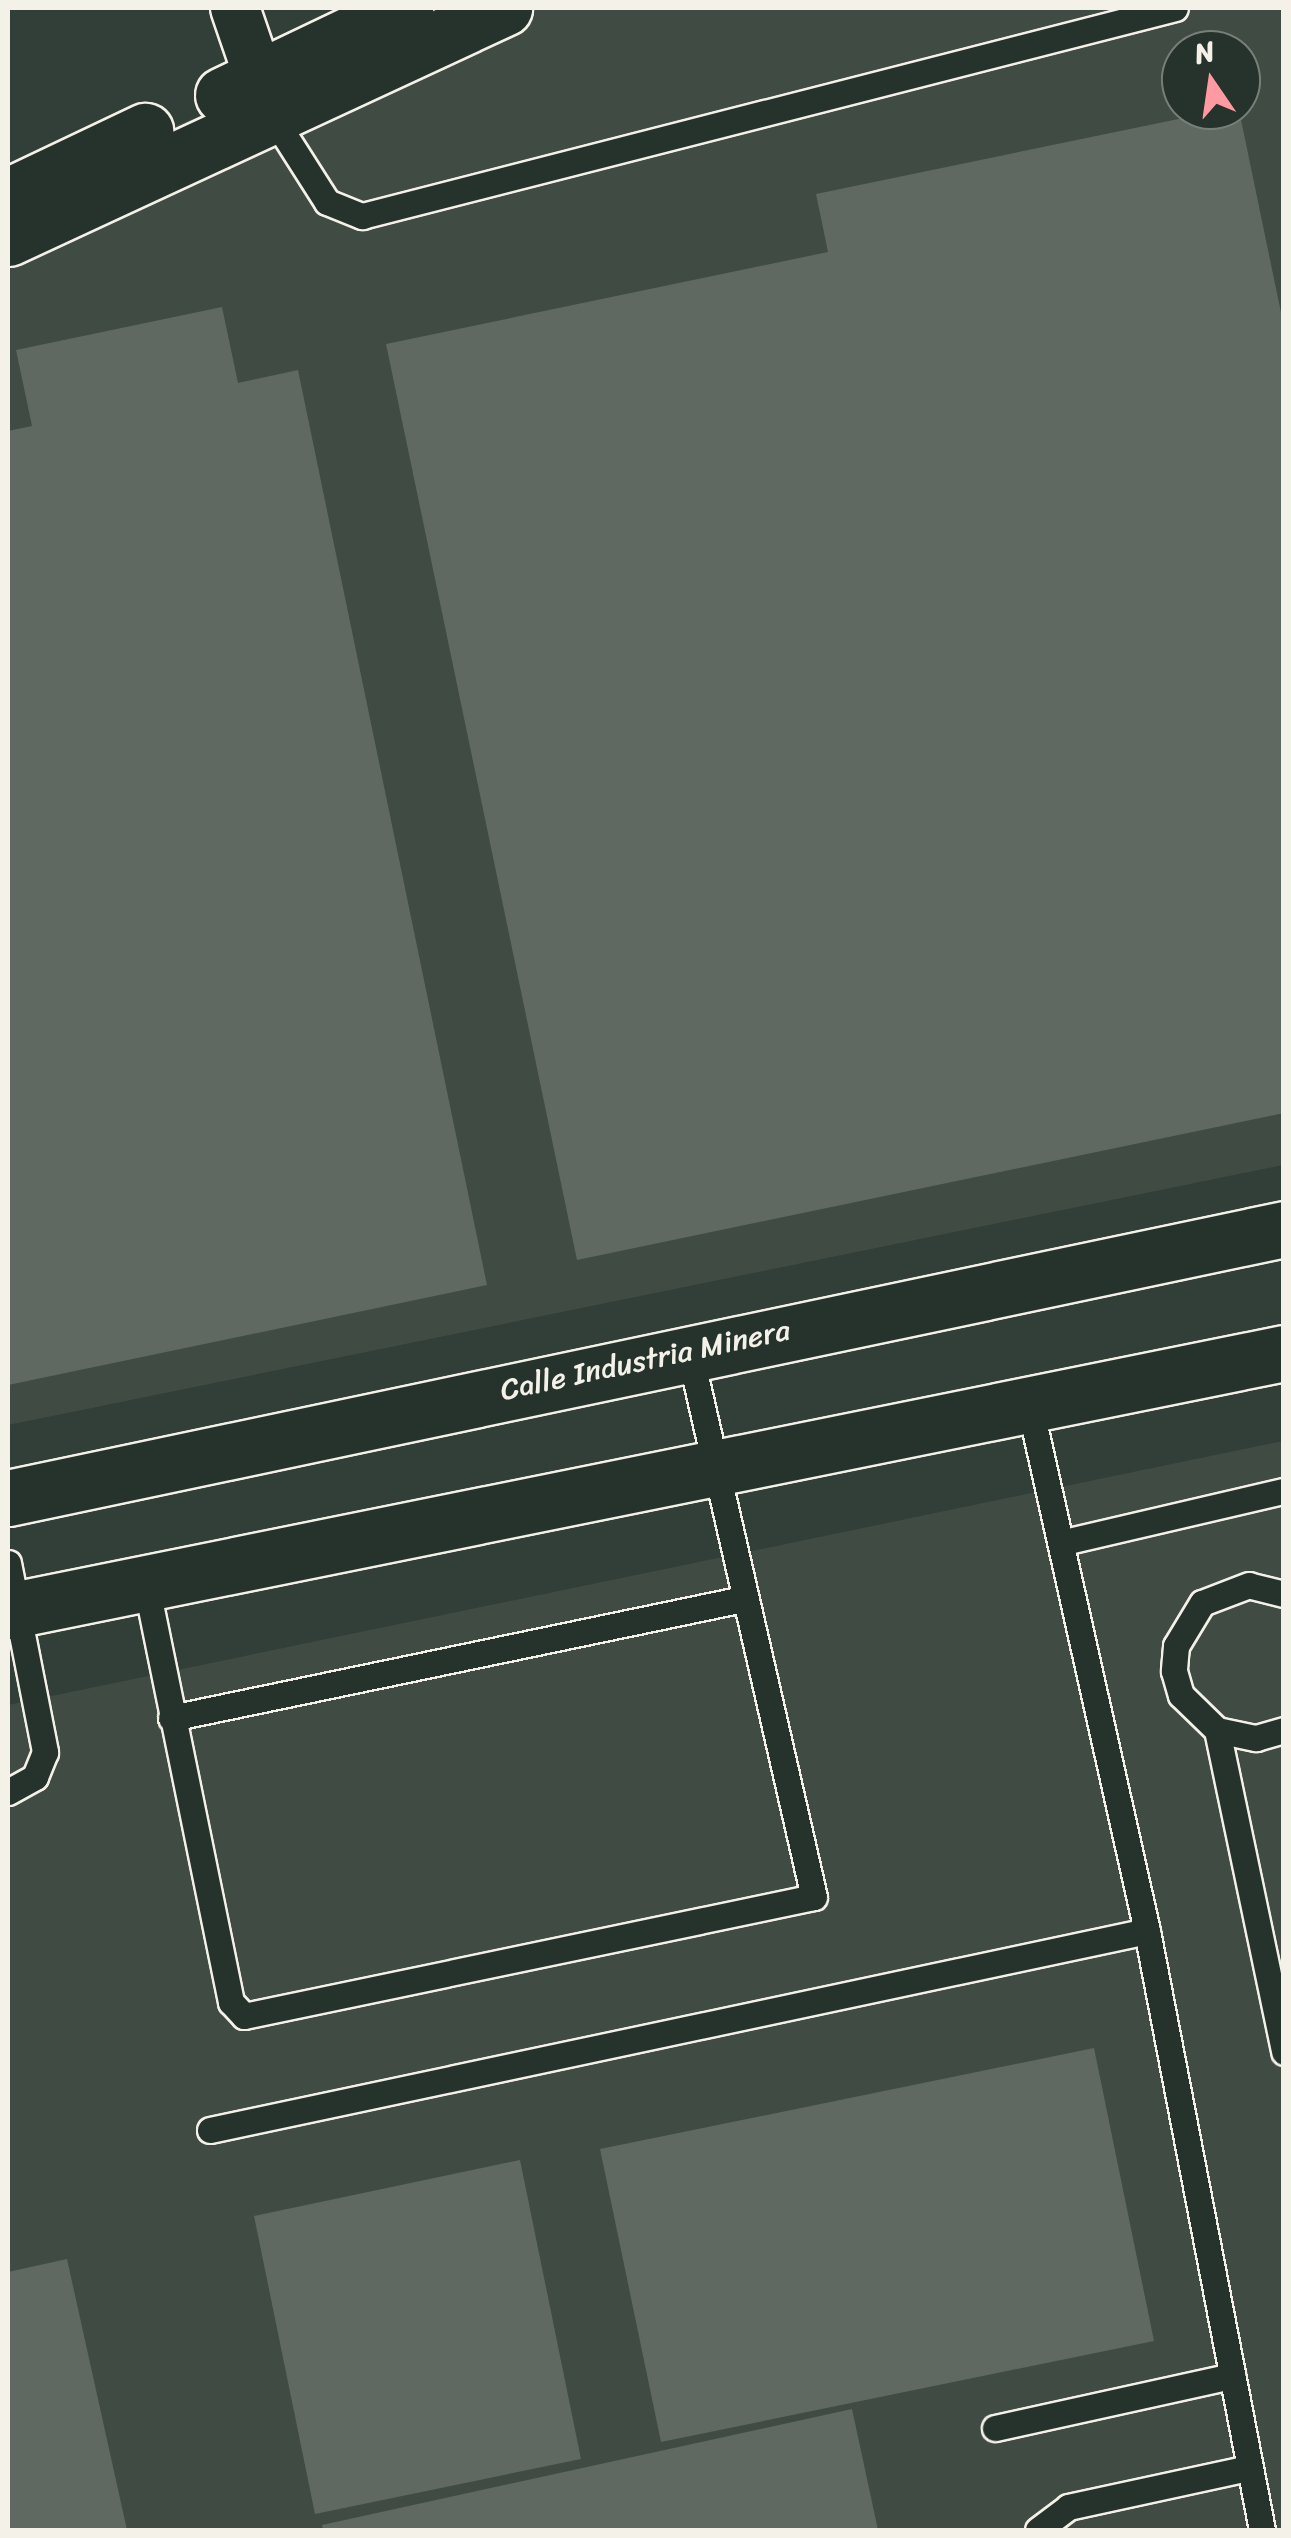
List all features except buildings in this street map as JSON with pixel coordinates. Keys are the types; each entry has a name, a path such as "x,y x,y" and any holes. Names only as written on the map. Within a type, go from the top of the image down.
{"main road":[{"path":"8,238 264,96 406,8"},
{"path":"8,196 504,8"},
{"name":"Calle Industria Minera","path":"8,1498 689,1350 1284,1229"},
{"path":"10,1595 146,1584 1284,1353"}],"street":[{"path":"235,8 264,96"}],"lane":[{"path":"264,96 297,164 327,202 362,216 1175,8"},
{"path":"146,1584 231,2002 244,2016 814,1897 689,1350"},
{"path":"1030,1407 1064,1542 1147,1931 1262,2530"},
{"path":"1064,1542 1284,1491"},
{"path":"1284,1594 1249,1585 1224,1590 1185,1622 1174,1671 1188,1705 1216,1730 1256,1738 1284,1730"},
{"path":"8,1792 34,1777 44,1752 10,1595"},
{"path":"171,1718 743,1599"},
{"path":"1216,1730 1284,2052"},
{"path":"210,2130 1147,1931"},
{"path":"996,2428 1232,2376"},
{"path":"1038,2530 1068,2507 1249,2468"}],"shaded area":[{"path":"465,8 1283,8 1283,1165 8,1425 8,194"},
{"path":"1283,1441 1283,2530 8,2530 8,1705"}]}
